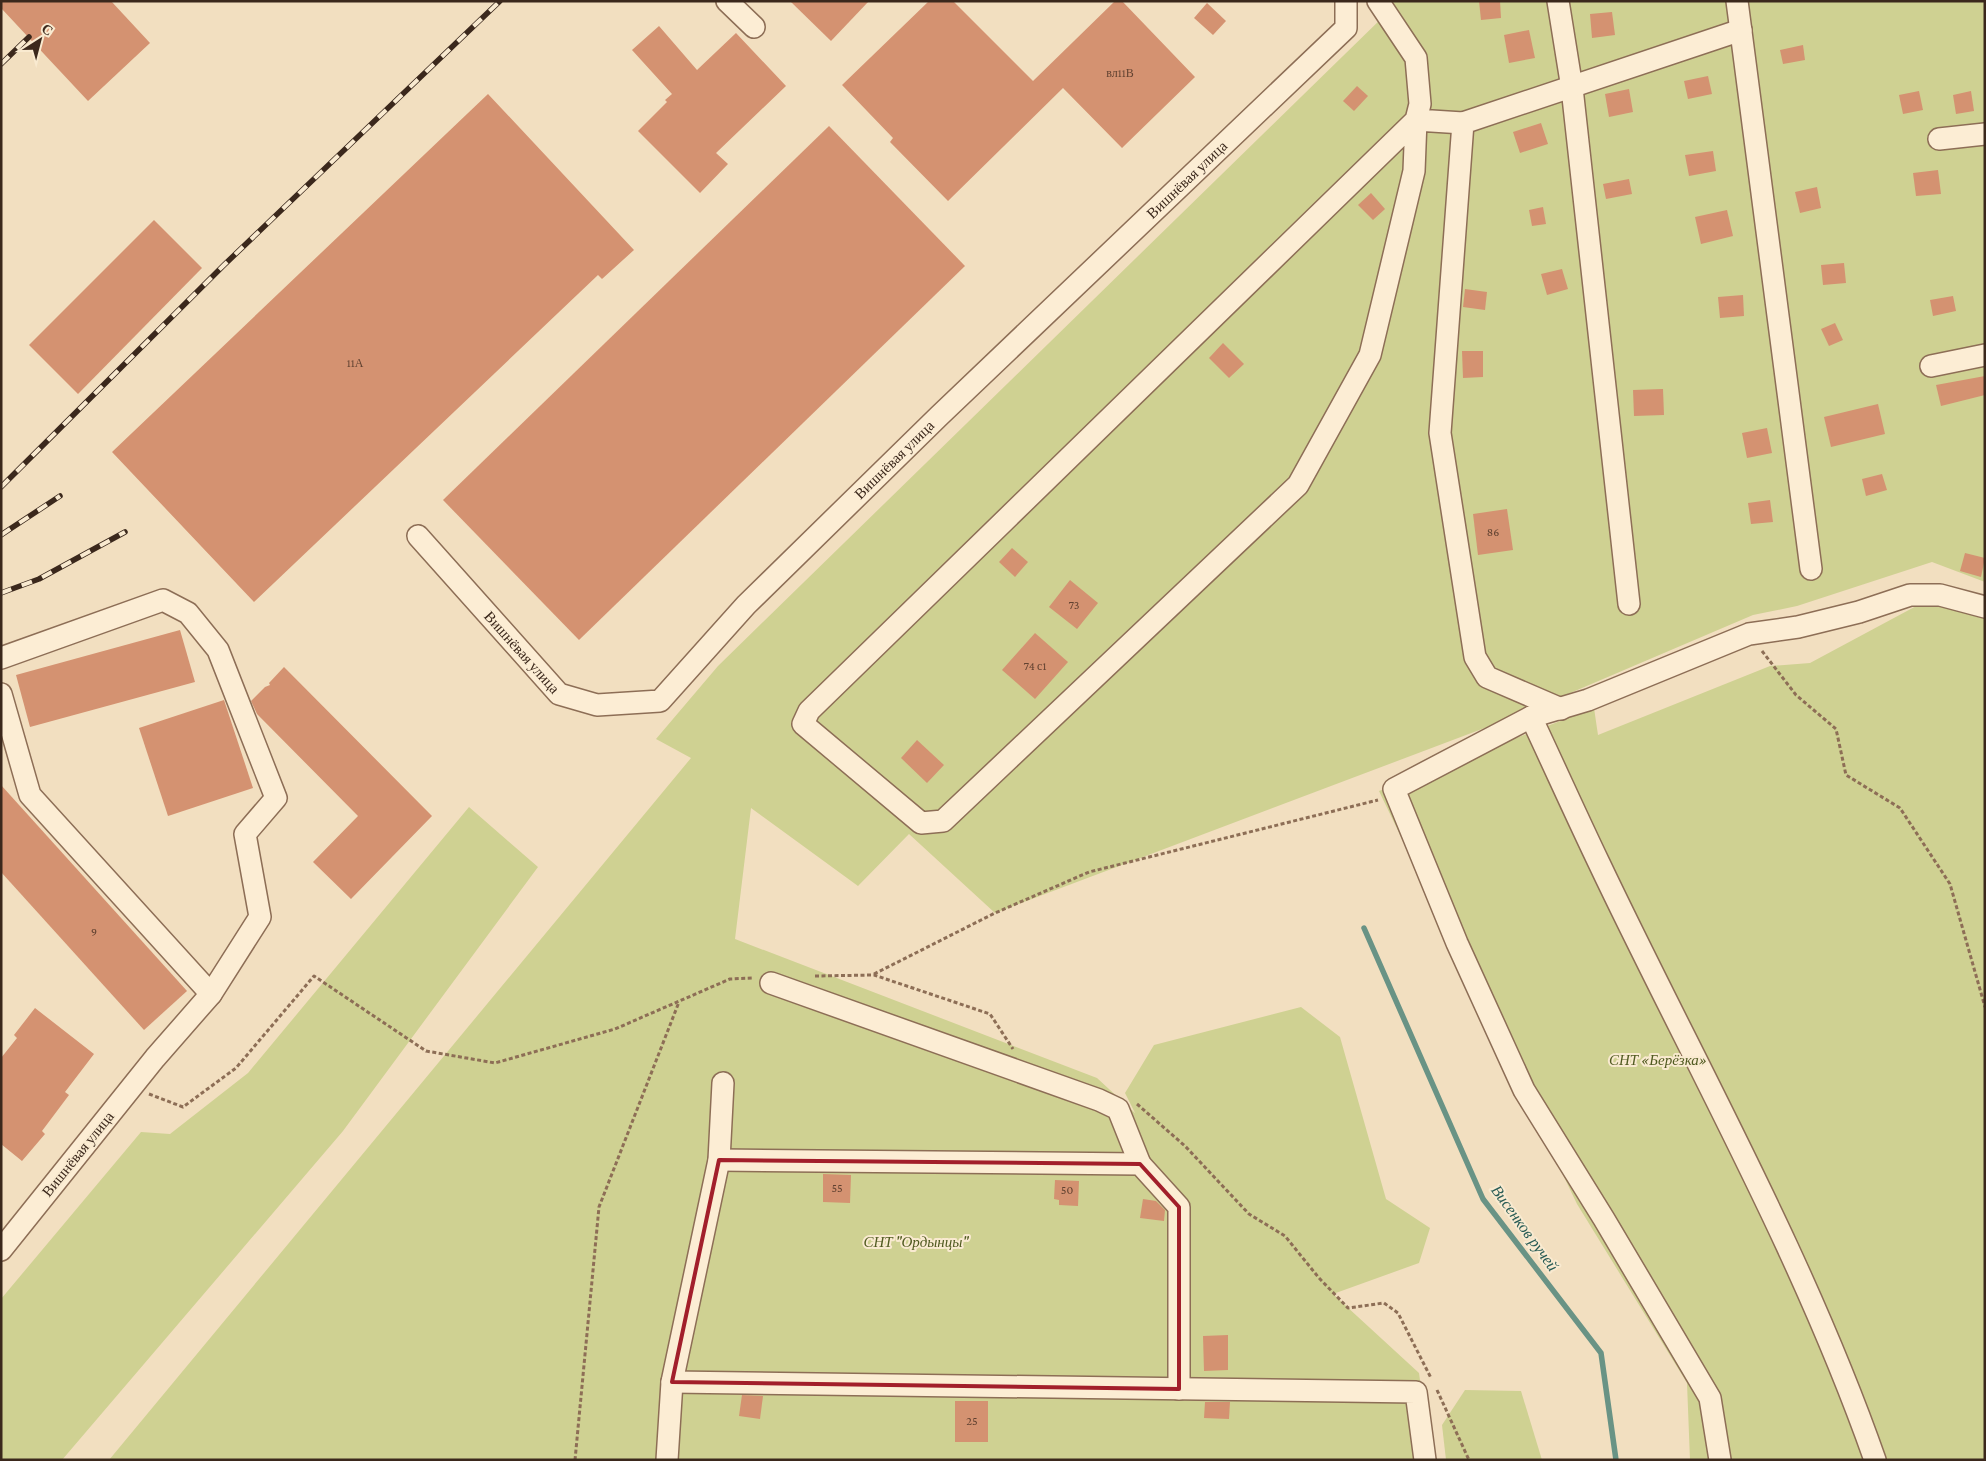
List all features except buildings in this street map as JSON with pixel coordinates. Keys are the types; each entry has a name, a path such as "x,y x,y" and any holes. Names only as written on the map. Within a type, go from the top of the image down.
{"street":[{"path":"727,1 754,27"},
{"name":"Вишнёвая улица","path":"418,536 559,694 597,704 660,701 746,605 939,416 1346,28 1346,1"},
{"path":"1378,1 1416,58 1420,104 1416,120 1414,171 1370,355 1298,484 943,821 921,823 803,724 809,711 1416,120 1463,123 1741,30"},
{"path":"1558,1 1572,88 1629,604"},
{"path":"1737,1 1748,99 1811,569"},
{"path":"1463,123 1440,433 1475,658 1487,677 1561,708"},
{"path":"1939,139 1985,134"},
{"path":"1931,366 1985,356"},
{"path":"1720,1460 1710,1398 1604,1219 1524,1090 1457,943 1394,788 1531,717 1675,667 1749,634 1807,625 1859,612 1910,595 1940,596 1985,606"},
{"name":"Вишнёвая улица","path":"1,658 163,600 188,614 218,650 276,798 245,834 260,917 212,994 155,1058 1,1250"},
{"path":"1,694 30,795 212,994"},
{"path":"1531,717 1599,864 1805,1282 1858,1410 1875,1460"},
{"path":"765,981 1100,1100 1118,1109 1140,1164 1179,1207 1179,1389"},
{"path":"667,1460 672,1382 719,1160 723,1083"},
{"path":"719,1160 1140,1164"},
{"path":"672,1382 1416,1392 1425,1460"}],"path":[{"path":"1749,634 1796,694 1836,729 1846,775 1900,808 1950,884 1985,1007"},
{"path":"874,974 995,913 1089,872 1376,802 1394,788"},
{"path":"806,976 874,974 990,1014 1016,1054"},
{"path":"131,1088 183,1107 236,1068 314,976 426,1051 495,1063 615,1029 730,979 765,981"},
{"path":"575,1460 599,1207 679,1001"},
{"path":"1132,1099 1185,1146 1249,1214 1285,1236 1319,1278 1348,1308 1384,1303 1398,1312 1432,1381"},
{"path":"1436,1389 1469,1460"}],"highlighted area":[{"path":"719,1160 1140,1164 1179,1207 1179,1389 672,1382"}],"green space":[{"name":"СНТ \"Ордынцы\"","path":"1373,1 1985,1 1985,582 1932,562 1797,606 1753,615 1519,715 995,913 909,834 858,886 751,808 735,939 1097,1078 1135,1113 1125,1093 1154,1045 1301,1007 1340,1037 1386,1199 1430,1228 1419,1263 1333,1294 1419,1373 1431,1460 109,1460 691,758 656,739 718,666 1386,14"},
{"name":"СНТ «Берёзка»","path":"1920,604 1985,613 1985,1460 1690,1460 1687,1383 1577,1204 1379,791 1594,708 1598,735 1770,666 1810,663"},
{"path":"469,807 538,867 343,1131 62,1460 1,1460 1,1299 141,1132 170,1134 248,1073"},
{"path":"1465,1390 1521,1391 1542,1460 1446,1460 1442,1425"}],"waterway":[{"name":"Висенков ручей","path":"1364,928 1483,1199 1601,1353 1616,1460"}],"railway":[{"path":"1,487 224,265 500,1"},
{"path":"1,64 29,37"},
{"path":"1,535 60,496"},
{"path":"1,593 39,579 125,532"}]}
